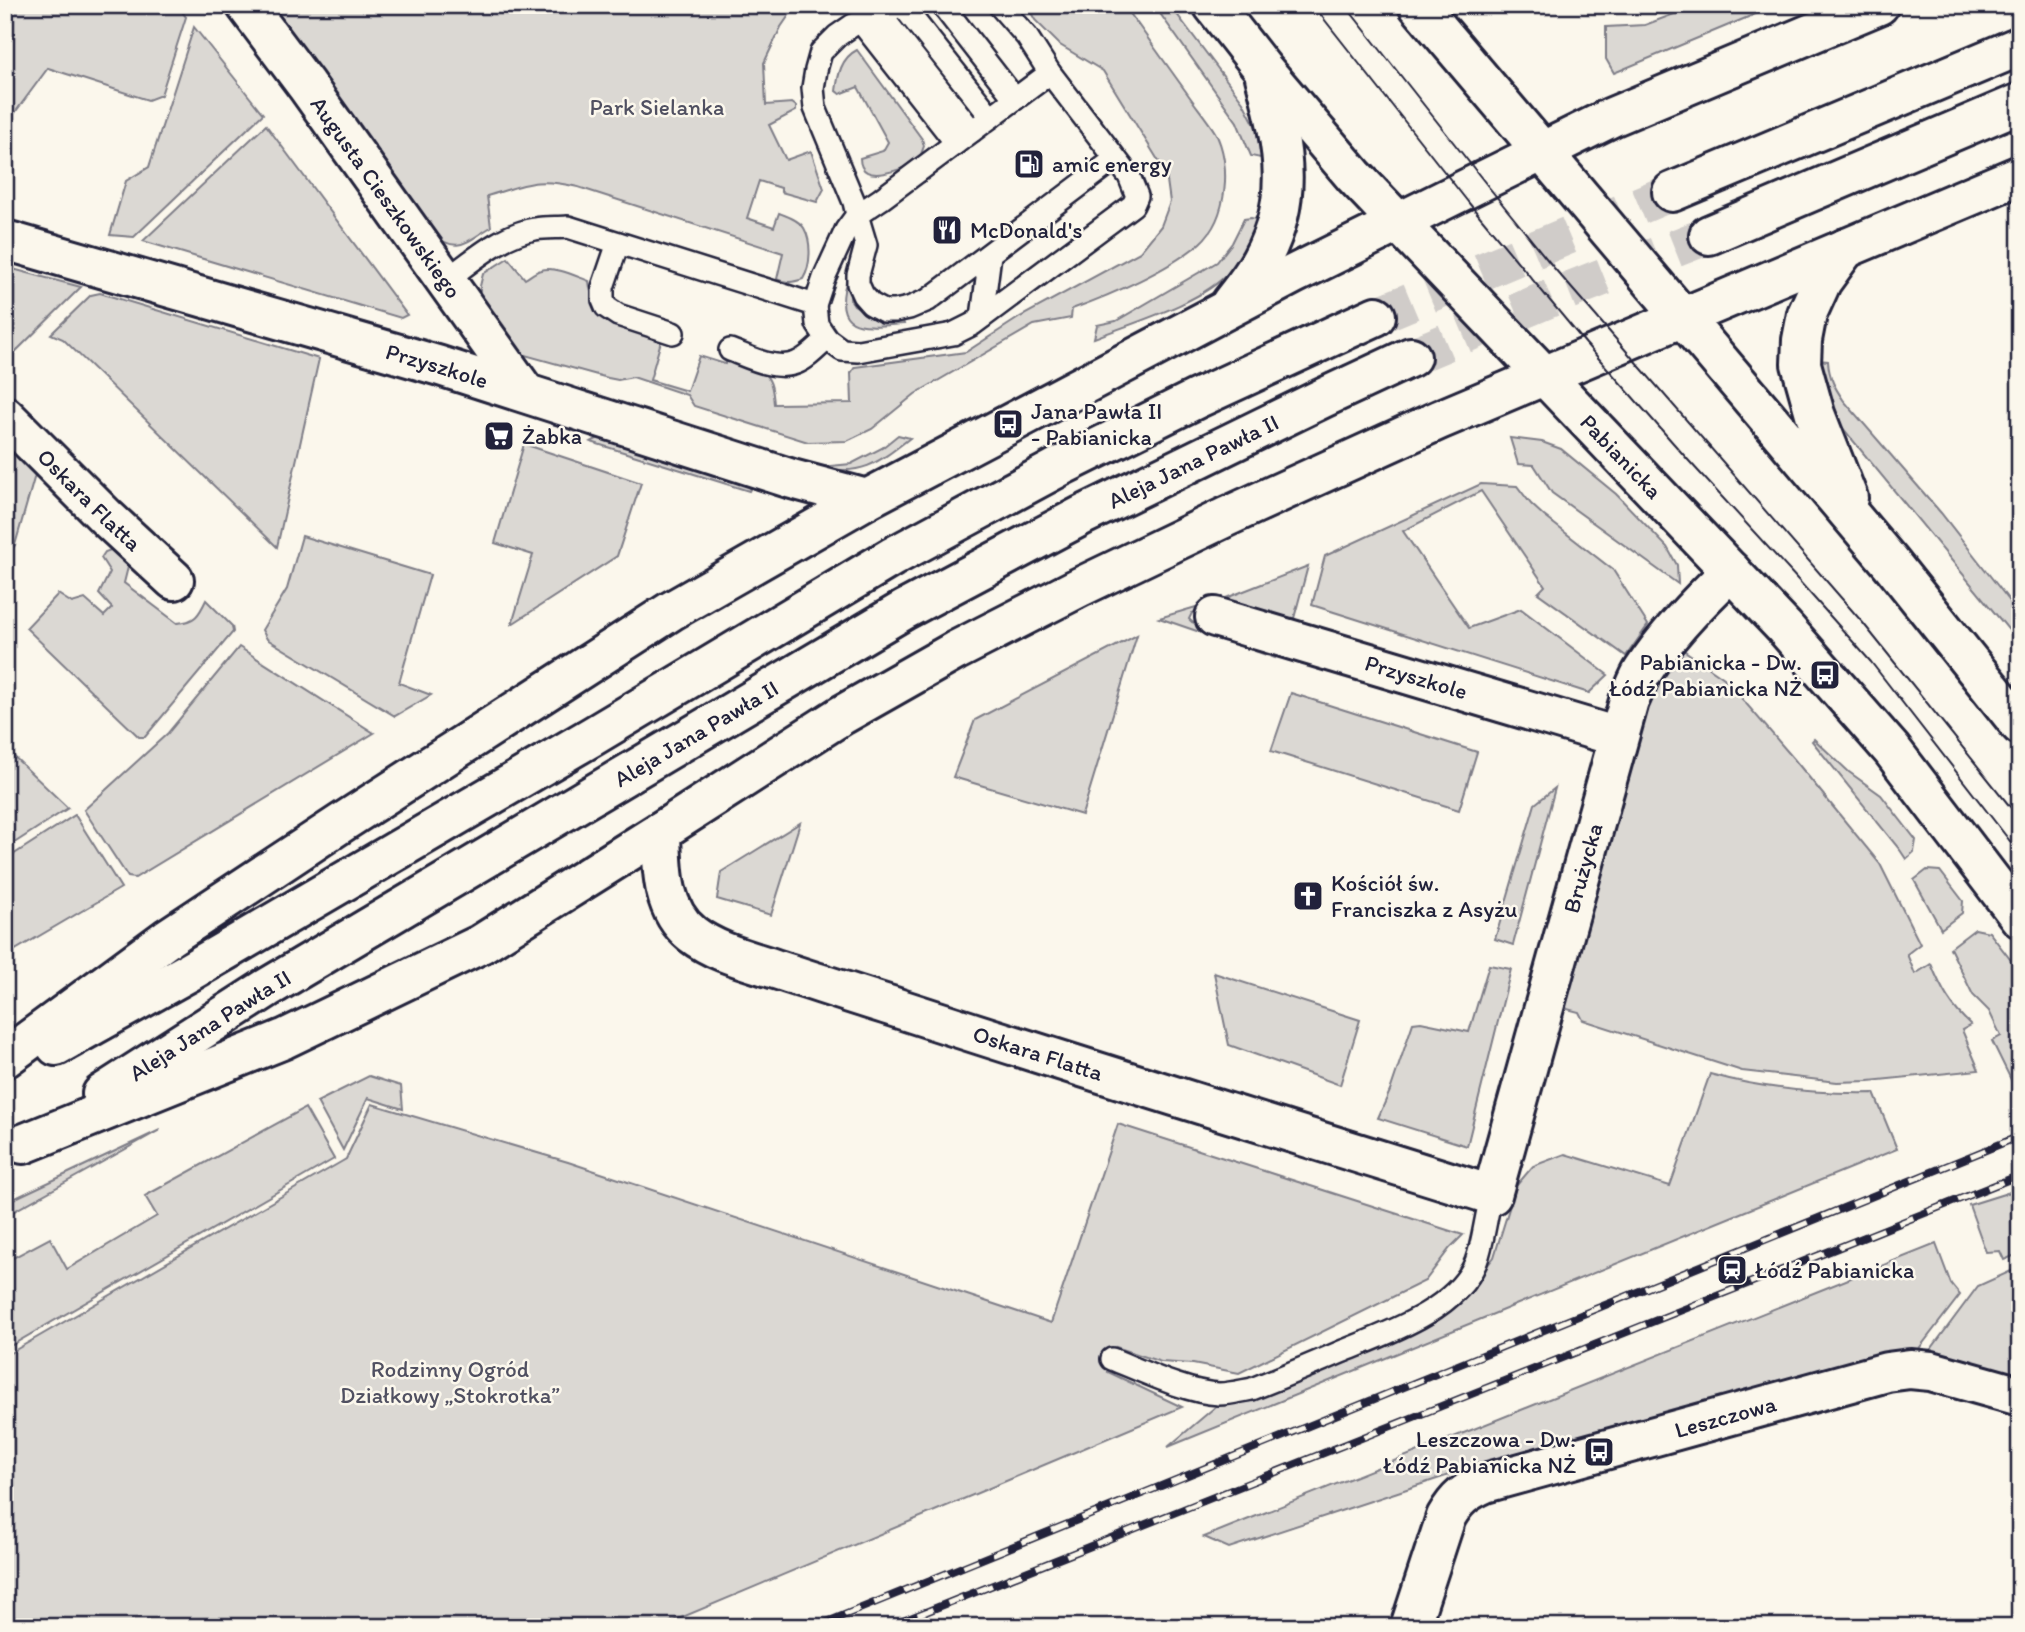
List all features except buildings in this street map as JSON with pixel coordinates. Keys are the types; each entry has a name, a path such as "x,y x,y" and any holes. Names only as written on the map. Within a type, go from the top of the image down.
{"main road":[{"name":"Augusta Cieszkowskiego","path":"246,5 525,392"},
{"name":"Pabianicka","path":"1213,5 1263,69 1397,223 1784,627 1892,750 2020,918"},
{"path":"1418,5 1859,526 2020,725"},
{"path":"5,1058 169,937 343,822 671,611 867,499 1226,309 1542,151 1612,117 1879,5"},
{"path":"1672,192 2020,46"},
{"path":"1226,309 1259,263 1280,211 1284,179 1282,155 1263,69"},
{"path":"1709,235 2020,103"},
{"path":"14,1149 284,1038 481,944 842,715 955,651 1080,587 1439,420 2020,175"},
{"name":"Przyszkole","path":"5,240 425,361 792,479 867,499"},
{"path":"1846,248 1822,281 1807,314 1801,364 1815,414 1859,526"},
{"path":"5,1074 189,972 593,736 892,557 1061,466 1196,399 1376,316"},
{"name":"Aleja Jana Pawła II","path":"14,1149 267,988 904,610 1083,515 1411,357"},
{"name":"Oskara Flatta","path":"5,416 107,518 174,580"},
{"name":"Brużycka","path":"1492,1195 1629,701 1642,672 1696,604 1731,571"},
{"name":"Przyszkole","path":"1215,617 1618,737"},
{"name":"Oskara Flatta","path":"662,831 663,880 668,899 691,933 707,943 759,963 916,1014 1492,1195"},
{"name":"Leszczowa","path":"1409,1627 1446,1517 1456,1500 1485,1483 1886,1372 1910,1368 1931,1371 2020,1396"}],"lane":[{"path":"991,117 902,5 837,36 821,52 813,88 815,108 854,202 866,245 858,284 871,304 884,311 920,304 990,255 1115,159"},
{"path":"942,5 1015,99"},
{"path":"999,5 1027,37 1050,73 1129,176 1137,196 1133,205 982,317 953,334 858,351 842,350 827,339 817,324 816,304 824,278 846,230 857,215 1050,73"},
{"path":"870,18 964,137"},
{"path":"446,281 500,243 521,233 535,229 568,227 816,304"},
{"path":"618,243 603,287 606,307 618,315 673,333"},
{"path":"982,317 990,255"},
{"path":"730,350 784,366 798,362 827,339"},
{"path":"1112,1359 1197,1390 1216,1394 1235,1393 1252,1389 1381,1335 1430,1310 1454,1293 1466,1279 1475,1263 1492,1195"}],"green space":[{"path":"5,5 177,5 186,17 161,95 148,100 48,68 14,114 5,97"},
{"name":"Park Sielanka","path":"266,5 796,5 781,27 764,63 766,105 792,103 796,106 796,111 769,125 786,160 811,151 824,189 817,202 781,192 781,188 759,181 747,218 774,227 779,213 802,225 807,234 810,254 803,279 784,282 777,279 783,253 578,187 552,182 522,185 487,196 491,227 468,242 448,244 431,234"},
{"path":"1027,5 1124,5 1215,132 1224,159 1225,174 1222,205 1217,219 1200,243 1172,263 1121,289 1072,309 1071,318 1034,325 915,394 872,429 847,441 808,442 694,406 687,395 633,377 618,380 608,378 521,354 480,298 483,274 508,258 525,279 537,271 547,269 572,274 589,281 597,306 614,322 661,341 650,380 687,391 699,356 725,364 727,361 757,369 766,375 774,404 852,403 851,373 855,367 966,352 1020,317 1140,252 1161,226 1170,202 1166,173 1103,71 1060,45 1035,20"},
{"path":"1154,5 1170,5 1243,102 1256,127 1265,159 1251,156 1237,122"},
{"path":"1698,5 1777,5 1614,73 1606,59 1606,27 1645,25"},
{"path":"194,27 263,114 134,237 110,235 126,181 149,167"},
{"path":"857,50 922,139 924,146 919,160 894,171 875,174 862,167 860,158 883,151 888,142 858,87 840,94 836,91 844,62"},
{"path":"266,125 407,315 401,318 143,241"},
{"path":"1244,219 1260,220 1235,265 1218,282 1186,302 1094,338 1097,325 1116,321 1217,262 1232,243"},
{"path":"5,267 81,287 5,362"},
{"path":"846,282 850,283 850,299 854,305 878,319 902,318 904,324 866,325 849,319 844,311 843,299"},
{"path":"100,293 319,359 277,547 63,339 51,334 91,295"},
{"path":"1817,360 1828,361 1833,382 1844,401 1941,513 2020,615 2020,638 2012,634 1832,415"},
{"path":"5,435 37,468 15,545 5,559"},
{"path":"604,435 753,484 749,491 591,442"},
{"path":"898,435 910,438 868,466 847,470 820,467 851,464 882,448"},
{"path":"1510,438 1542,442 1561,449 1616,494 1667,547 1677,565 1678,584 1552,493 1534,465 1518,464"},
{"path":"524,444 641,483 617,556 512,624 533,555 495,543"},
{"path":"1481,484 1517,486 1544,516 1613,570 1648,625 1626,656 1538,593 1545,586 1481,491 1403,531 1469,628 1521,609 1608,675 1589,693 1312,605 1325,556"},
{"path":"302,536 430,575 399,683 431,695 395,716 267,639 262,630 287,589"},
{"path":"113,549 131,555 124,583 177,623 196,617 206,600 232,626 233,632 145,737 139,737 26,628 58,594 72,603 85,599 104,616 112,608 99,594 110,572 101,558 105,552"},
{"path":"1308,566 1293,622 1227,603 1192,613 1189,619 1278,649 1275,658 1159,618 1226,598"},
{"path":"1137,635 1082,815 953,777 975,720"},
{"path":"239,647 374,733 135,878 128,877 84,810 168,733"},
{"path":"1682,649 1724,678 1880,864 1920,944 1907,954 1915,974 1931,964 1947,997 1971,1025 1962,1030 1979,1070 1837,1082 1742,1071 1583,1020 1579,1012 1567,1009 1562,998 1638,727 1653,690"},
{"path":"1291,693 1477,752 1459,810 1271,751"},
{"path":"1814,739 1849,772 1881,795 1916,840 1914,852 1906,859 1812,741"},
{"path":"5,748 68,808 5,849"},
{"path":"1555,788 1513,945 1495,939 1535,804"},
{"path":"75,815 121,888 5,956 5,860"},
{"path":"800,823 771,915 717,899 721,872"},
{"path":"1927,870 1940,871 1963,901 1962,913 1941,929 1914,880"},
{"path":"1975,929 1989,932 2020,972 2020,1098 1992,1041 2001,1036 1989,1011 1973,995 1950,948"},
{"path":"1489,965 1511,969 1467,1146 1378,1118 1413,1023 1421,1022 1469,1032"},
{"path":"1214,973 1360,1020 1340,1085 1229,1045"},
{"path":"1710,1074 1792,1090 1874,1093 1897,1149 1168,1447 1221,1402 1460,1300 1494,1257 1516,1186 1533,1166 1565,1154 1670,1186"},
{"path":"369,1076 401,1086 403,1109 368,1098 343,1150 317,1102"},
{"name":"Rodzinny Ogród Działkowy „Stokrotka”","path":"372,1104 568,1162 1051,1323 1118,1124 1463,1235 1425,1281 1239,1373 1193,1364 1161,1362 1116,1347 1108,1372 1182,1407 659,1627 5,1627 5,1356 346,1159"},
{"path":"305,1108 334,1159 5,1349 5,1262 50,1238 67,1269 157,1216 145,1196"},
{"path":"160,1130 5,1216 5,1203"},
{"path":"2020,1189 2018,1254 2004,1260 2000,1251 1986,1252 1969,1205"},
{"path":"1936,1244 1951,1284 1960,1295 1917,1351 1882,1355 1464,1470 1229,1548 1204,1537"},
{"path":"2020,1267 2020,1337 2013,1336 2018,1377 1929,1352 1978,1286"}],"tunnel":[{"path":"1376,316 1672,192"},
{"path":"1411,357 1709,235"}],"tram line":[{"path":"1313,5 1468,202 1586,344 1871,662 2020,854"},
{"path":"1345,5 1554,268 1863,623 2020,819"}],"railway":[{"path":"815,1627 2020,1136"},
{"path":"888,1627 2020,1175"}],"place":[{"name":"amic energy","path":"1029,164"},
{"name":"McDonald's","path":"947,230"},
{"name":"Jana Pawła II - Pabianicka","path":"1008,424"},
{"name":"Żabka","path":"499,436"},
{"name":"Pabianicka - Dw. Łódź Pabianicka NŻ","path":"1825,675"},
{"name":"Kościół św. Franciszka z Asyżu","path":"1308,896"},
{"name":"Łódź Pabianicka","path":"1732,1270"},
{"name":"Leszczowa - Dw. Łódź Pabianicka NŻ","path":"1599,1452"}]}
